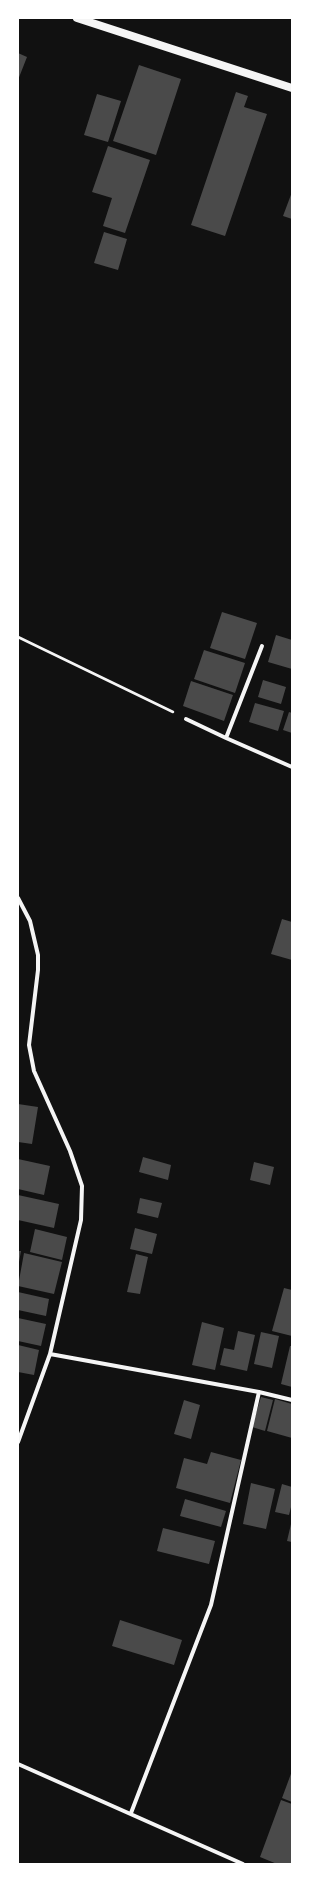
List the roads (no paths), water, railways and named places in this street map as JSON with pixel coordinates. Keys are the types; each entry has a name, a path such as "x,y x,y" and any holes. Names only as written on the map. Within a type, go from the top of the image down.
{"main road":[{"path":"77,18 292,88"}],"street":[{"path":"226,738 262,646"},
{"path":"186,719 292,767"},
{"path":"18,898 30,921 38,955 38,970 29,1045 34,1071 70,1151 82,1186 81,1220 50,1354 18,1442"},
{"path":"50,1354 259,1392 292,1400"},
{"path":"131,1813 211,1605 259,1392"},
{"path":"18,1764 243,1864"}]}
